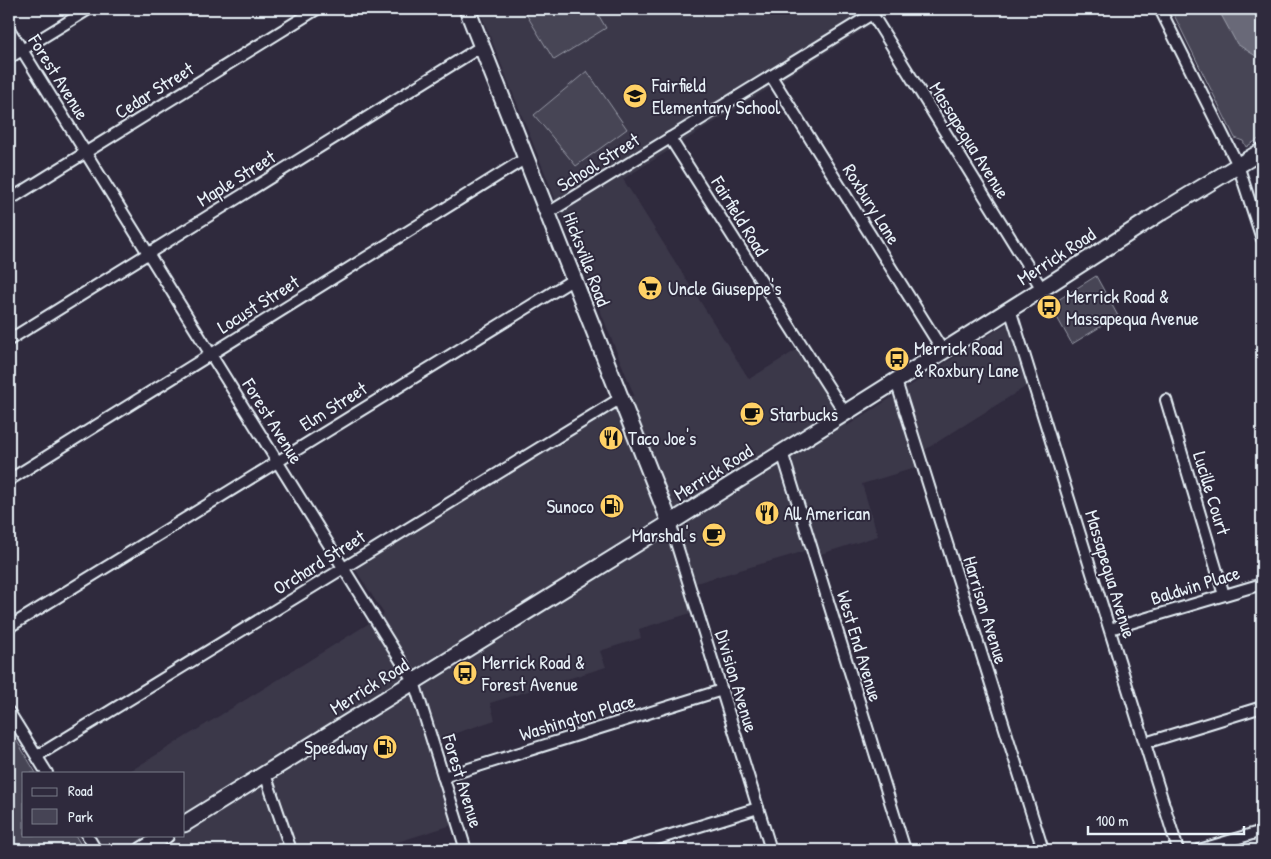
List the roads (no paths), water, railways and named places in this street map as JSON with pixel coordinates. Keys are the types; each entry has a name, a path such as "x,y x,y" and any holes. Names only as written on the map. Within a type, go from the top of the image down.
{"main road":[{"name":"Hicksville Road","path":"467,9 670,523"},
{"name":"Merrick Road","path":"185,823 670,523 1163,211 1262,151"},
{"path":"142,850 164,836"}],"street":[{"path":"9,58 89,9"},
{"name":"Cedar Street","path":"9,200 317,9"},
{"path":"1160,9 1238,166 1262,239"},
{"name":"School Street","path":"548,213 770,76 870,11"},
{"name":"Massapequa Avenue","path":"870,11 1042,289"},
{"name":"Forest Avenue","path":"9,29 414,682 466,850"},
{"name":"Maple Street","path":"9,340 482,46"},
{"name":"Roxbury Lane","path":"770,76 943,351"},
{"name":"Fairfield Road","path":"670,138 844,413"},
{"name":"Locust Street","path":"9,480 526,158"},
{"name":"Elm Street","path":"9,627 574,279"},
{"name":"Massapequa Avenue","path":"1010,309 1178,850"},
{"name":"Harrison Avenue","path":"896,381 1043,850"},
{"name":"Orchard Street","path":"37,756 621,398"},
{"name":"Lucille Court","path":"1166,400 1224,595"},
{"name":"West End Avenue","path":"782,452 905,850"},
{"name":"Division Avenue","path":"670,523 771,850"},
{"name":"Baldwin Place","path":"1110,630 1262,584"},
{"name":"Washington Place","path":"443,777 722,690"},
{"path":"1145,743 1262,707"},
{"path":"9,712 46,772"},
{"path":"266,774 291,850"},
{"path":"622,850 758,808"},
{"path":"1199,850 1262,831"},
{"path":"88,836 96,850"}],"water":[{"path":"1218,9 1262,9 1262,60 1237,44"}],"place":[{"name":"Fairfield Elementary School","path":"635,96"},
{"name":"Uncle Giuseppe's","path":"650,288"},
{"name":"Merrick Road & Massapequa Avenue","path":"1049,307"},
{"name":"Merrick Road & Roxbury Lane","path":"897,359"},
{"name":"Starbucks","path":"752,414"},
{"name":"Taco Joe's","path":"611,438"},
{"name":"Sunoco","path":"612,506"},
{"name":"All American","path":"767,513"},
{"name":"Marshal's","path":"714,535"},
{"name":"Merrick Road & Forest Avenue","path":"465,673"},
{"name":"Speedway","path":"385,747"}]}
